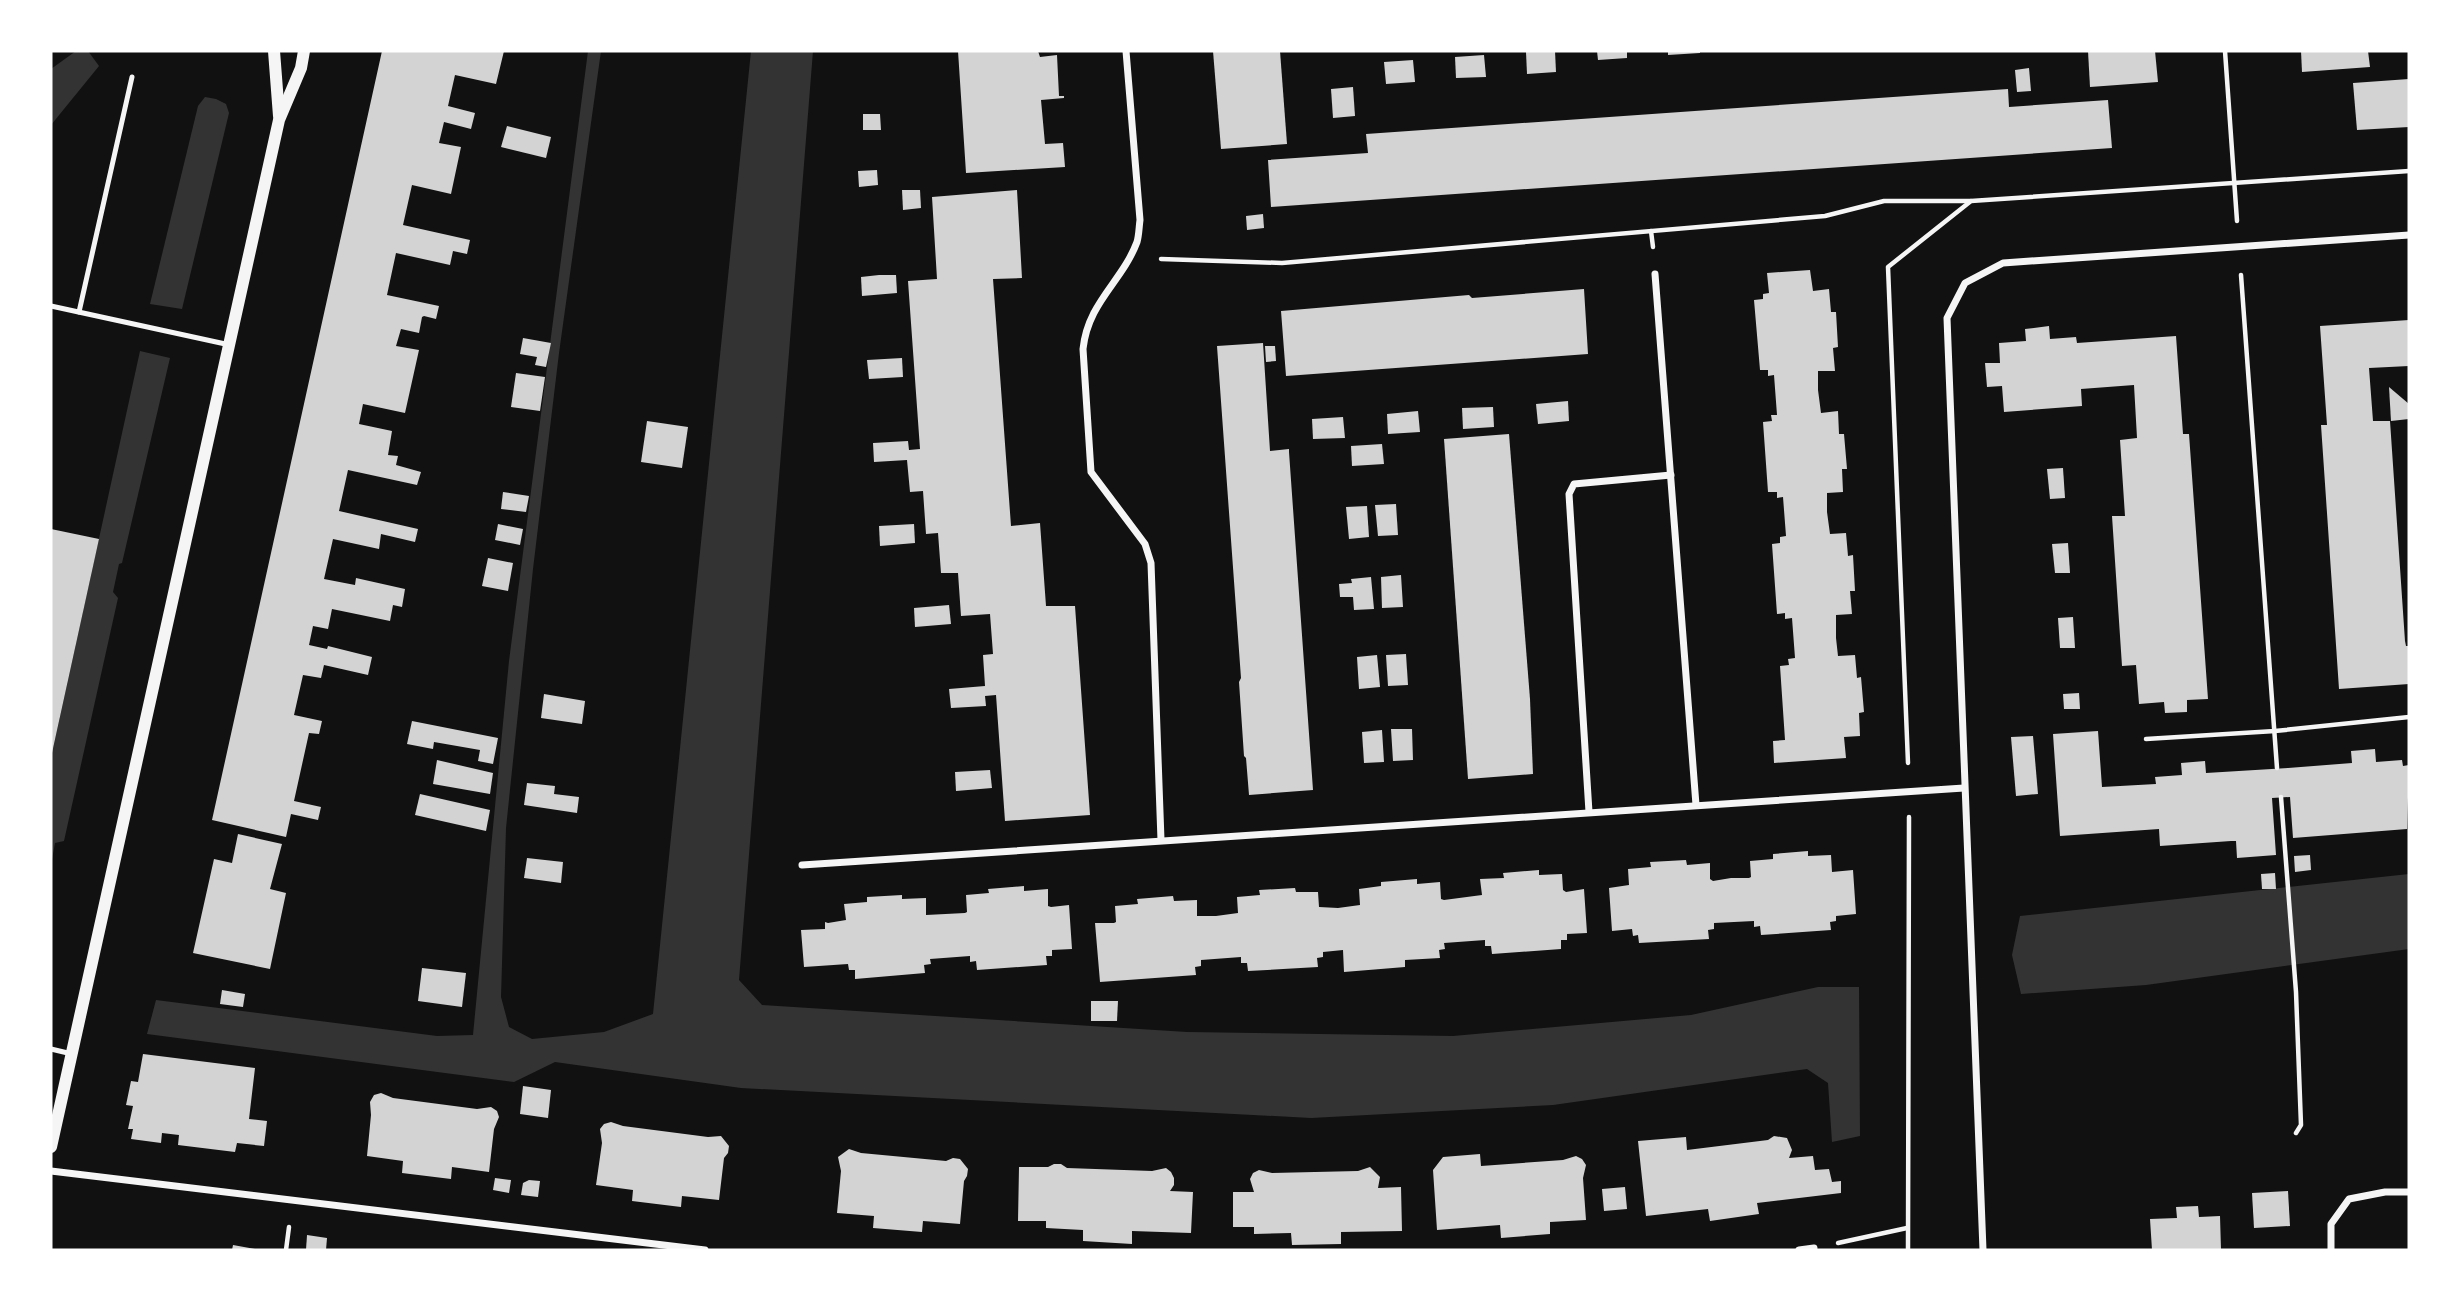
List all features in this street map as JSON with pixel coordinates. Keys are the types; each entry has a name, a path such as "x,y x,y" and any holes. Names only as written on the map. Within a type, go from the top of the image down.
{"street":[{"path":"274,51 279,120"},
{"path":"51,1146 279,120 301,68 304,51"},
{"path":"1126,51 1140,220 1138,240 1091,314 1084,332 1083,349 1091,472 1145,544 1151,563 1161,840"},
{"path":"1983,1250 1947,318 1965,283 2003,263 2409,235"},
{"path":"1655,274 1696,805"},
{"path":"1589,812 1569,494 1574,484 1671,475"},
{"path":"802,865 1964,788"},
{"path":"51,1171 705,1250"},
{"path":"2331,1250 2331,1224 2348,1199 2385,1192 2409,1192"},
{"path":"1799,1250 1814,1248"}],"lane":[{"path":"79,312 132,77"},
{"path":"51,306 230,345"},
{"path":"51,1049 72,1054"}],"path":[{"path":"2225,51 2277,768"},
{"path":"1128,258 1282,263 1825,216 1884,201 1971,201 2409,171"},
{"path":"1908,1250 1909,791 1888,267 1971,201"},
{"path":"2146,740 2275,731 2409,717"},
{"path":"2281,797 2296,992 2301,1125 2296,1133"},
{"path":"1814,1248 1907,1228"}],"shaded area":[{"path":"76,51 88,51 99,66 51,125 51,69"},
{"path":"588,51 601,51 559,353 506,828 501,997 509,1027 532,1039 604,1032 653,1014 751,51 813,51 739,980 762,1005 1187,1032 1453,1036 1691,1015 1818,987 1859,987 1860,1136 1832,1142 1828,1083 1807,1069 1553,1105 1311,1118 741,1088 555,1062 514,1082 147,1034 156,1000 437,1036 473,1035 509,661"},
{"path":"205,97 226,104 229,113 182,309 150,304 198,106"},
{"path":"140,351 170,358 122,563 119,564 113,592 118,598 64,841 55,843 51,865 51,758"},
{"path":"2409,874 2409,949 2146,985 2021,994 2012,955 2020,916"}],"building":[{"path":"382,51 504,51 496,84 455,75 448,106 475,113 471,129 444,122 439,143 461,147 451,194 412,185 403,225 470,240 467,254 453,251 450,265 396,253 387,295 439,306 436,319 422,317 419,333 401,329 396,346 419,350 405,413 363,404 359,424 392,431 388,455 398,456 396,465 421,472 417,485 348,470 339,511 418,529 415,542 381,534 379,549 333,539 324,579 355,585 356,578 405,589 402,607 393,605 390,621 332,609 328,629 313,626 309,645 327,649 328,646 372,657 368,675 324,665 321,678 303,675 294,715 322,721 319,734 309,733 294,801 321,807 318,820 291,814 286,837 212,820"},
{"path":"958,51 1038,51 1040,57 1057,55 1059,96 1064,98 1041,100 1045,144 1063,143 1065,167 966,173"},
{"path":"1213,51 1280,51 1287,144 1221,149"},
{"path":"1555,51 1556,72 1527,74 1526,52"},
{"path":"1597,51 1627,51 1627,58 1598,60"},
{"path":"1668,51 1700,51 1700,53 1668,55"},
{"path":"2088,51 2155,51 2158,82 2090,87"},
{"path":"2301,51 2368,51 2370,67 2302,72"},
{"path":"1484,55 1486,77 1456,78 1455,57"},
{"path":"1413,60 1415,82 1386,84 1384,62"},
{"path":"2029,68 2031,91 2017,92 2015,70"},
{"path":"2409,79 2409,127 2357,130 2353,83"},
{"path":"1353,87 1355,116 1333,118 1331,89"},
{"path":"2008,89 2009,107 2108,100 2112,148 1271,207 1268,160 1368,153 1366,134"},
{"path":"863,114 880,114 881,130 863,130"},
{"path":"507,126 551,137 546,158 501,147"},
{"path":"877,170 878,185 859,187 858,171"},
{"path":"902,190 920,190 921,208 903,210"},
{"path":"1017,190 1022,278 993,279 1011,526 1040,523 1046,606 1075,606 1090,815 1005,821 996,695 985,696 986,706 951,708 949,689 985,686 983,655 993,654 990,614 961,616 958,573 941,573 938,533 926,534 923,491 910,492 907,460 874,462 873,443 908,441 909,450 920,449 908,281 937,279 932,197"},
{"path":"1263,214 1264,228 1247,230 1246,216"},
{"path":"1810,270 1813,291 1829,289 1831,312 1836,312 1838,347 1833,348 1835,371 1818,371 1818,390 1821,413 1838,411 1839,434 1844,434 1847,469 1842,469 1843,492 1827,493 1827,512 1830,534 1846,533 1848,556 1853,555 1855,591 1850,591 1852,614 1836,615 1836,638 1838,656 1855,655 1857,678 1861,677 1864,712 1859,713 1860,736 1844,737 1846,758 1774,763 1773,741 1785,740 1780,666 1789,665 1788,659 1795,658 1792,618 1785,619 1785,613 1777,614 1772,544 1780,543 1780,537 1786,536 1783,497 1777,498 1777,492 1768,492 1763,422 1772,421 1771,415 1777,415 1774,375 1768,376 1768,370 1760,370 1754,300 1763,299 1763,294 1769,293 1767,273"},
{"path":"896,275 897,293 862,296 861,277"},
{"path":"1584,289 1588,354 1286,376 1281,311 1469,295 1472,298"},
{"path":"2409,320 2409,366 2369,368 2373,421 2390,421 2405,641 2406,646 2409,646 2409,684 2339,689 2321,425 2327,425 2320,326"},
{"path":"2049,326 2050,339 2076,337 2077,343 2176,336 2183,434 2189,434 2208,699 2187,700 2187,712 2165,713 2164,702 2139,704 2136,665 2122,666 2112,516 2125,516 2120,440 2137,438 2134,385 2081,389 2082,406 2004,412 2002,386 1987,387 1985,363 2000,363 1999,343 2026,341 2025,329"},
{"path":"523,338 551,343 546,367 535,365 537,357 520,354"},
{"path":"1263,343 1270,451 1289,449 1313,790 1249,795 1244,756 1239,682 1241,678 1217,346"},
{"path":"1265,346 1275,346 1276,361 1266,362"},
{"path":"902,358 903,377 869,379 867,360"},
{"path":"516,373 545,377 540,411 511,407"},
{"path":"2389,387 2409,404 2409,419 2391,421"},
{"path":"1568,401 1569,421 1538,424 1536,404"},
{"path":"1493,407 1494,427 1463,429 1462,408"},
{"path":"1418,411 1420,432 1388,434 1387,414"},
{"path":"1343,417 1345,438 1313,439 1312,419"},
{"path":"647,421 688,427 682,468 641,462"},
{"path":"1509,434 1530,699 1533,774 1468,779 1444,439"},
{"path":"1382,444 1384,464 1352,466 1351,446"},
{"path":"2063,468 2065,498 2050,499 2047,469"},
{"path":"503,492 529,496 526,512 501,509"},
{"path":"1396,504 1398,535 1378,536 1375,505"},
{"path":"1367,506 1369,537 1349,539 1346,507"},
{"path":"498,524 523,529 520,545 495,540"},
{"path":"914,524 915,543 880,546 879,526"},
{"path":"51,529 99,539 52,753 51,752"},
{"path":"2068,543 2070,573 2055,573 2052,544"},
{"path":"488,558 513,563 508,591 482,586"},
{"path":"1401,575 1403,607 1382,608 1381,577"},
{"path":"1371,577 1374,609 1354,610 1353,597 1340,597 1339,584 1352,583 1351,579"},
{"path":"949,605 951,624 915,627 914,608"},
{"path":"2073,617 2075,648 2060,648 2058,618"},
{"path":"1406,654 1408,685 1388,686 1386,655"},
{"path":"1377,655 1380,687 1359,689 1357,657"},
{"path":"2079,693 2080,709 2064,709 2063,694"},
{"path":"544,694 585,701 582,724 541,718"},
{"path":"412,721 498,738 493,764 478,761 480,750 434,742 433,749 407,744"},
{"path":"1391,729 1412,729 1413,760 1393,761"},
{"path":"1382,730 1384,762 1364,763 1362,732"},
{"path":"2098,731 2102,787 2156,784 2155,777 2182,775 2181,763 2205,761 2206,773 2288,768 2352,763 2351,751 2375,749 2376,762 2402,760 2403,766 2409,765 2407,829 2293,838 2290,797 2272,798 2276,855 2237,858 2236,841 2160,846 2159,829 2060,836 2053,734"},
{"path":"2033,736 2038,794 2016,796 2011,737"},
{"path":"437,760 493,773 490,794 433,784"},
{"path":"990,770 992,788 956,791 955,772"},
{"path":"527,783 555,786 554,794 579,797 577,813 524,805"},
{"path":"420,794 490,810 486,831 415,815"},
{"path":"238,834 282,844 270,889 286,893 270,969 193,953 214,859 232,863"},
{"path":"1808,851 1808,856 1831,855 1832,872 1853,870 1856,914 1836,916 1836,921 1830,922 1831,930 1761,935 1760,926 1754,927 1754,921 1714,923 1714,929 1708,930 1709,939 1639,943 1638,935 1633,936 1632,929 1612,931 1609,888 1629,885 1628,869 1651,867 1650,862 1686,860 1687,865 1710,863 1710,879 1713,881 1749,878 1750,861 1773,859 1773,854"},
{"path":"2310,855 2311,870 2295,872 2294,856"},
{"path":"527,858 563,862 561,883 524,878"},
{"path":"1539,870 1539,875 1562,874 1563,890 1566,892 1584,889 1587,933 1567,934 1567,940 1561,940 1561,949 1492,954 1491,946 1485,946 1485,940 1444,943 1445,949 1439,950 1440,958 1405,960 1405,967 1344,972 1343,950 1323,952 1323,957 1317,958 1318,967 1248,971 1247,963 1241,963 1241,957 1201,960 1201,966 1195,967 1196,975 1100,982 1095,923 1116,922 1115,906 1138,904 1137,899 1173,896 1174,901 1197,900 1197,916 1216,916 1238,913 1237,897 1260,895 1259,890 1295,888 1296,892 1318,892 1319,907 1338,908 1360,905 1359,889 1381,886 1381,882 1417,879 1417,884 1440,882 1441,899 1444,900 1482,895 1480,879 1504,878 1503,873"},
{"path":"2275,873 2276,889 2262,889 2261,874"},
{"path":"1024,886 1024,891 1048,889 1048,906 1069,905 1072,949 1052,950 1052,956 1046,956 1047,965 977,970 976,961 970,962 970,956 930,959 931,964 924,965 925,973 855,979 855,970 849,970 848,964 804,967 801,930 825,929 825,922 846,920 844,904 867,902 867,897 902,895 902,899 926,898 926,915 965,913 966,895 989,893 988,889"},
{"path":"422,968 466,973 462,1007 418,1001"},
{"path":"222,990 245,994 243,1007 220,1004"},
{"path":"1091,1001 1118,1001 1117,1021 1091,1021"},
{"path":"143,1054 255,1068 249,1119 267,1121 264,1146 237,1143 235,1152 178,1145 179,1135 162,1133 161,1143 131,1139 133,1129 128,1129 133,1106 126,1105 131,1081 138,1082"},
{"path":"523,1086 551,1090 548,1118 520,1114"},
{"path":"381,1093 393,1098 477,1109 491,1107 497,1111 499,1117 494,1129 489,1172 452,1167 451,1179 402,1173 403,1161 367,1156 370,1102 374,1095"},
{"path":"611,1122 623,1126 708,1137 721,1136 729,1146 724,1158 719,1200 682,1196 681,1207 632,1201 633,1190 596,1185 602,1143 600,1129"},
{"path":"1774,1136 1787,1138 1792,1150 1789,1158 1813,1156 1815,1170 1829,1169 1832,1182 1841,1181 1841,1193 1757,1203 1759,1214 1710,1221 1708,1209 1646,1216 1638,1141 1686,1137 1687,1150 1768,1140"},
{"path":"849,1149 861,1153 946,1161 960,1159 968,1169 964,1181 960,1224 923,1221 922,1232 873,1228 874,1216 837,1213 841,1171 838,1157"},
{"path":"1480,1154 1481,1166 1563,1160 1576,1156 1582,1159 1586,1165 1583,1178 1586,1220 1550,1222 1550,1234 1501,1238 1500,1225 1437,1230 1433,1170 1443,1157"},
{"path":"1054,1164 1067,1168 1152,1171 1166,1168 1174,1178 1170,1191 1193,1192 1191,1233 1132,1231 1132,1244 1083,1241 1083,1230 1046,1228 1046,1221 1018,1221 1019,1167 1048,1167"},
{"path":"1370,1167 1380,1177 1378,1188 1401,1187 1402,1231 1341,1232 1341,1244 1292,1245 1291,1233 1254,1234 1254,1227 1233,1227 1233,1192 1254,1192 1250,1179 1253,1173 1259,1170 1272,1173 1358,1171"},
{"path":"495,1178 511,1180 509,1193 493,1190"},
{"path":"529,1180 540,1181 538,1197 521,1195 523,1183"},
{"path":"1625,1187 1627,1209 1604,1211 1602,1189"},
{"path":"2288,1191 2290,1226 2254,1228 2252,1193"},
{"path":"2198,1206 2199,1217 2220,1216 2221,1250 2152,1250 2150,1219 2177,1218 2176,1207"},
{"path":"307,1235 327,1238 326,1250 306,1250"},
{"path":"233,1245 255,1249 255,1250 232,1250"}]}
